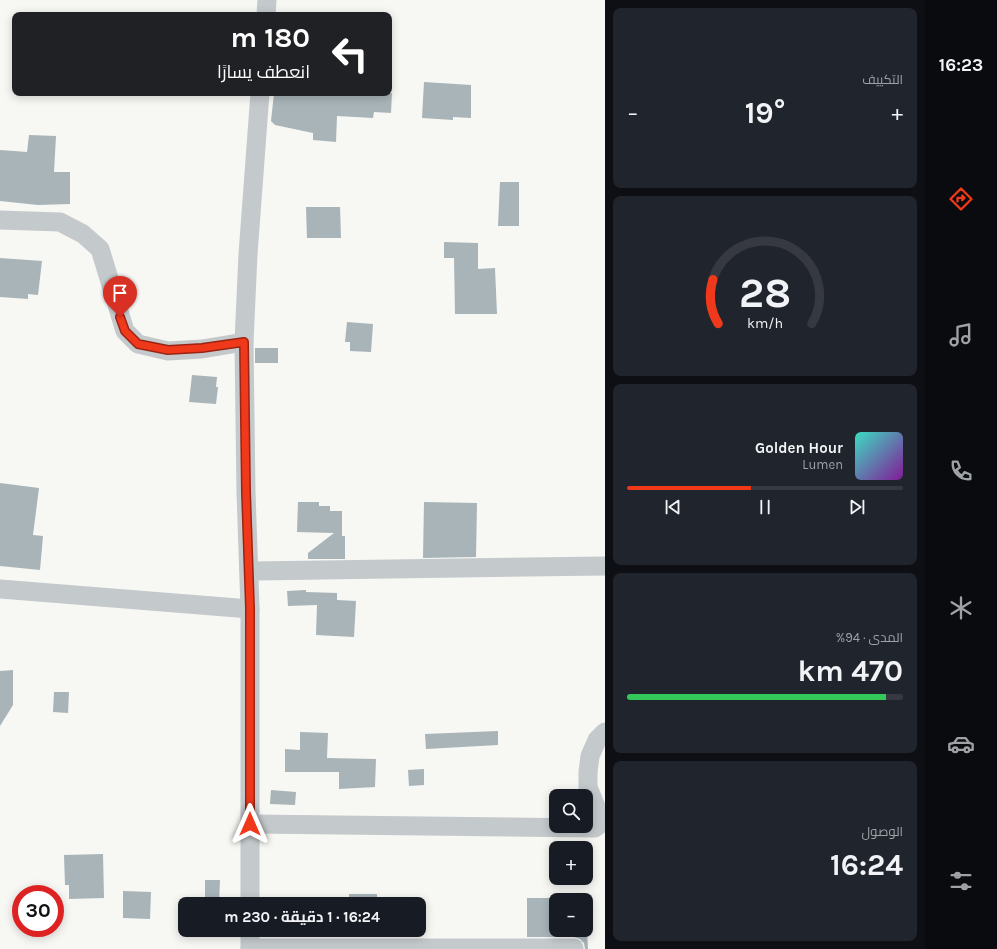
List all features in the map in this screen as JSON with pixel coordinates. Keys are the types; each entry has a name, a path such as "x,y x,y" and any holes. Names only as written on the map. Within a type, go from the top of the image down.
{"street":[{"path":"266,12 267,0"},
{"path":"250,897 250,608 246,492 244,342 248,254 260,96"},
{"path":"0,220 60,222 83,234 100,249 125,331 138,344 168,350 202,348 244,342"},
{"path":"249,571 605,566"},
{"path":"0,590 250,608"},
{"path":"250,824 595,828 599,825 601,819 588,786 588,772 590,756 597,740 605,732"},
{"path":"250,942 574,948"}],"building":[{"path":"424,82 471,85 471,118 453,117 453,120 422,118"},
{"path":"274,96 392,96 391,113 374,112 373,118 337,116 336,142 313,140 313,133 275,125 271,121"},
{"path":"29,135 56,136 54,172 70,172 70,204 38,205 0,201 0,150 27,152"},
{"path":"500,182 519,182 519,226 498,226"},
{"path":"306,207 340,207 341,238 307,238"},
{"path":"444,242 478,243 478,269 495,268 497,314 455,314 454,258 444,258"},
{"path":"0,258 42,261 38,295 28,294 28,299 0,297"},
{"path":"347,322 373,324 371,352 350,351 350,342 345,342"},
{"path":"255,348 278,348 278,363 255,363"},
{"path":"192,375 217,377 216,387 218,387 216,404 189,402"},
{"path":"0,483 39,488 33,535 43,536 40,570 0,566"},
{"path":"298,502 319,502 319,506 330,506 330,511 342,511 342,536 345,536 345,559 308,559 308,553 334,533 297,532"},
{"path":"424,502 477,503 476,557 423,558"},
{"path":"306,590 306,592 337,593 337,600 356,601 354,637 316,635 317,605 288,606 287,591"},
{"path":"13,670 13,705 0,726 0,671"},
{"path":"54,692 69,692 68,713 53,712"},
{"path":"498,731 498,745 426,749 425,734"},
{"path":"300,732 328,733 327,758 376,759 375,787 339,789 339,772 285,772 285,749 300,750"},
{"path":"424,769 424,785 409,786 408,770"},
{"path":"271,790 296,792 295,805 270,804"},
{"path":"103,854 104,898 69,899 69,885 65,885 64,855"},
{"path":"205,880 220,880 219,897 205,897"},
{"path":"123,891 151,892 150,919 123,918"},
{"path":"349,894 377,894 377,897 349,897"},
{"path":"527,898 549,898 549,937 527,937"},
{"path":"574,937 587,937 588,949 585,949 584,943 580,939"}],"route":[{"path":"120,317 125,331 138,344 168,350 202,348 244,342 246,492 250,608 250,824"}]}
